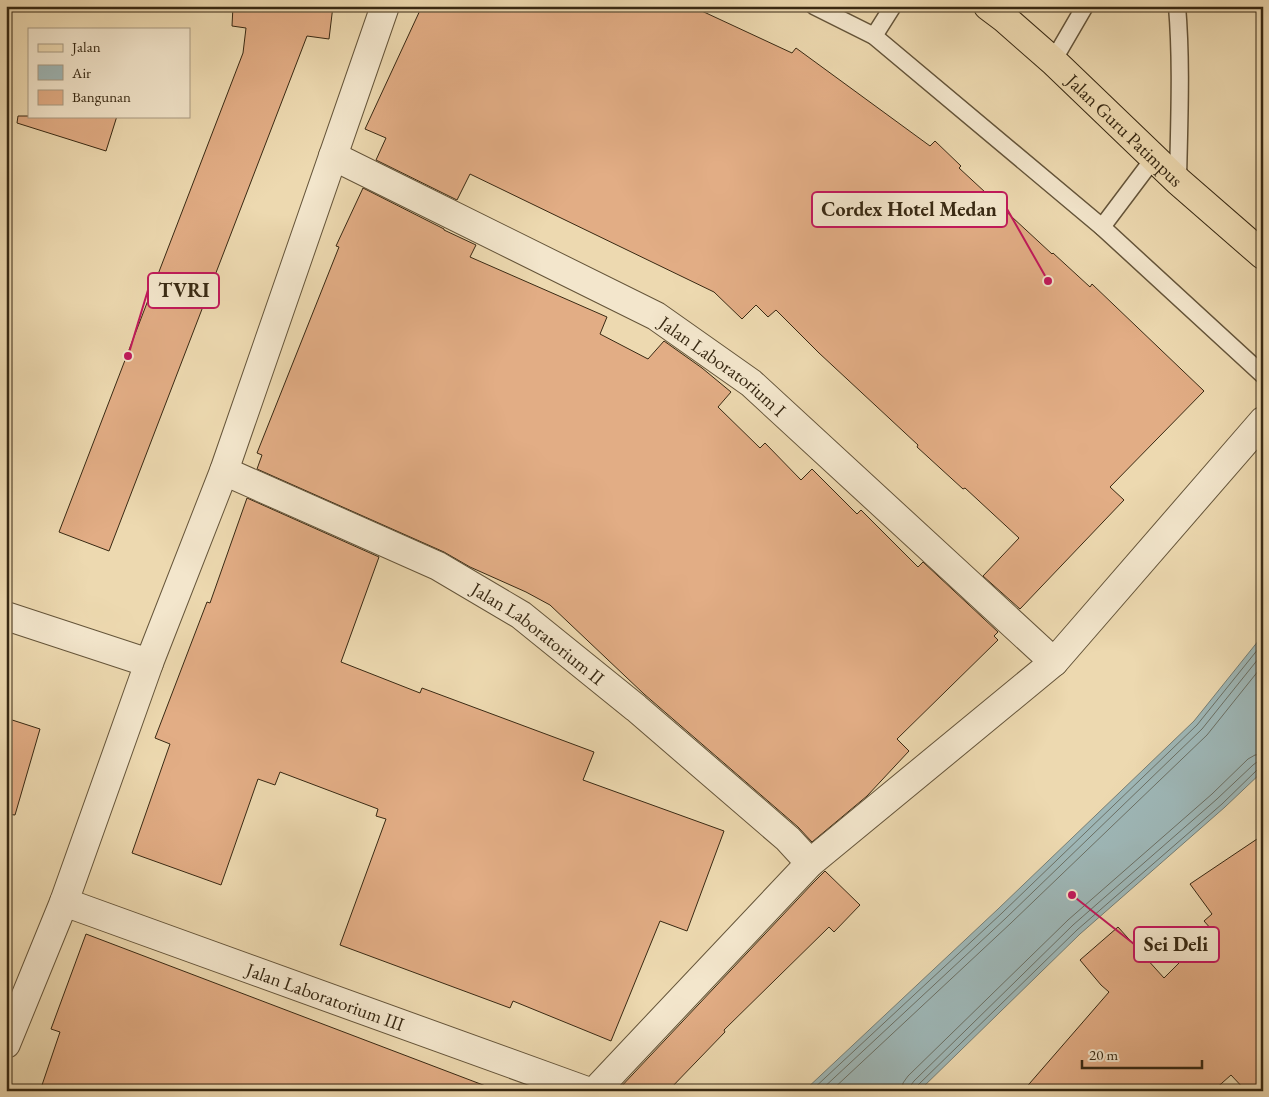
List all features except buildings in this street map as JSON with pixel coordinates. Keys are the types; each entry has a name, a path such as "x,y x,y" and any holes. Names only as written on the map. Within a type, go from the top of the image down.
{"main road":[{"name":"Jalan Guru Patimpus","path":"988,6 1053,61 1178,181 1263,255"}],"street":[{"path":"6,1044 64,902 149,664 224,471 385,6"},
{"name":"Jalan Laboratorium I","path":"333,156 656,316 672,327 751,383 1054,662"},
{"path":"595,1091 810,863 1054,662 1263,421"},
{"name":"Jalan Laboratorium II","path":"224,471 438,566 521,615 636,708 788,839 810,863"},
{"path":"6,616 149,664"},
{"name":"Jalan Laboratorium III","path":"64,902 587,1091"}],"lane":[{"path":"814,6 874,36 1102,227 1263,375"},
{"path":"874,36 893,6"},
{"path":"1053,61 1085,6"},
{"path":"1177,6 1180,93 1178,181"},
{"path":"1102,227 1154,158"}],"water":[{"path":"1263,635 1263,771 1225,807 1080,934 919,1091 804,1091 1194,721"}],"place":[{"name":"Cordex Hotel Medan","path":"1048,281"},
{"name":"TVRI","path":"128,356"},
{"name":"Sei Deli","path":"1072,895"}]}
